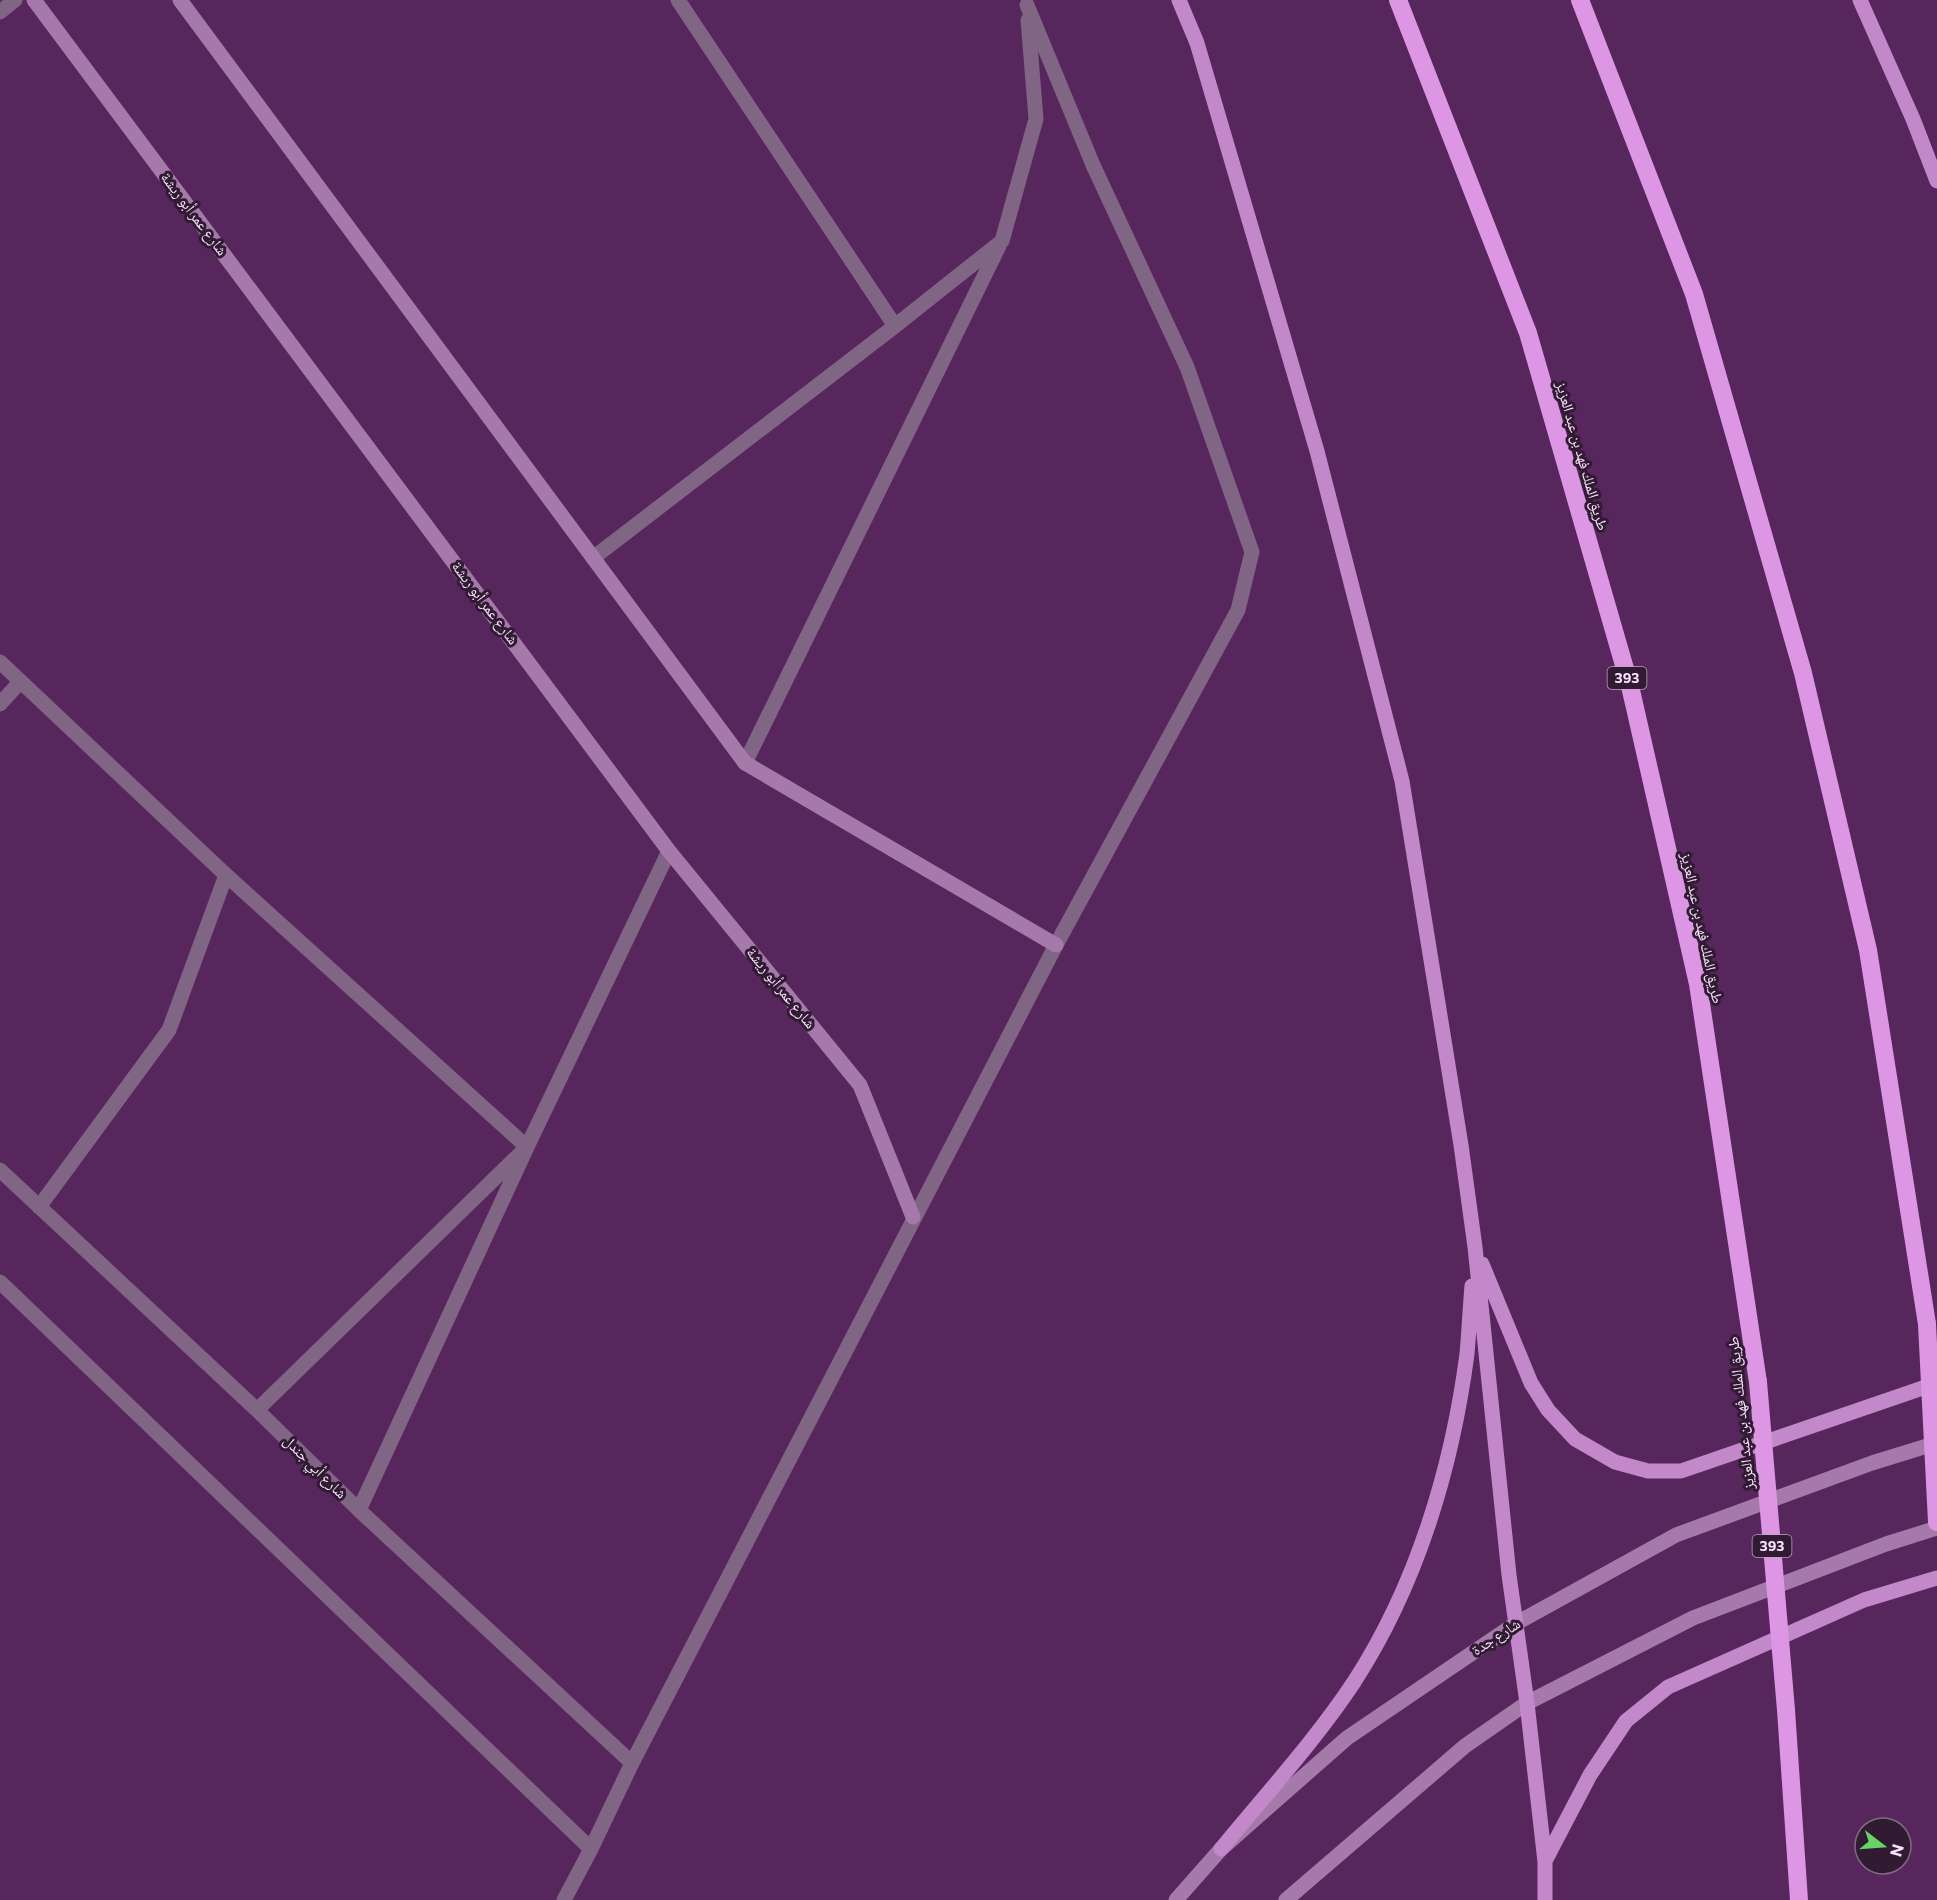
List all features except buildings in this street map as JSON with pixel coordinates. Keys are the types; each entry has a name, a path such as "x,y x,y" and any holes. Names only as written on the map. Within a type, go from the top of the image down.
{"highway":[{"name":"طريق الملك فهد بن عبد العزيز","path":"1398,0 1528,333 1630,686 1698,984 1758,1382 1786,1710 1799,1900"},
{"path":"1580,0 1694,294 1803,673 1868,950 1927,1324 1937,1522"}],"main road":[{"path":"1179,0 1197,43 1317,451 1402,781 1461,1145 1475,1247 1509,1575 1527,1703 1545,1862 1545,1900"},
{"path":"1860,0 1913,118 1937,181"},
{"path":"1475,1247 1531,1383 1548,1410 1575,1439 1615,1462 1648,1471 1681,1471 1937,1383"},
{"path":"1221,1849 1321,1728 1354,1682 1385,1628 1411,1572 1435,1504 1456,1419 1467,1353 1475,1247"},
{"path":"1545,1862 1590,1775 1626,1721 1668,1687 1864,1600 1937,1578"}],"street":[{"path":"0,12 15,0"},
{"name":"شارع عمر أبو ريشة","path":"34,0 669,850 860,1085 913,1217"},
{"path":"180,0 745,763 1056,945"},
{"path":"678,0 895,326"},
{"path":"745,763 1002,241 1036,119 1026,3"},
{"path":"564,1900 913,1217 1056,945 1238,610 1252,552 1187,367 1093,165 1026,3"},
{"path":"593,558 1002,241"},
{"path":"0,662 226,875 527,1147"},
{"path":"0,704 20,682"},
{"path":"359,1510 527,1147 669,850"},
{"path":"39,1207 169,1030 226,875"},
{"path":"257,1410 527,1147"},
{"name":"شارع أبي جندل","path":"0,1170 257,1410 359,1510 632,1763"},
{"path":"0,1282 591,1849"},
{"name":"شارع جدة","path":"1176,1900 1221,1849 1347,1738 1515,1624 1676,1535 1872,1463 1937,1443"},
{"path":"1286,1900 1465,1746 1527,1703 1693,1618 1886,1544 1937,1528"}]}
